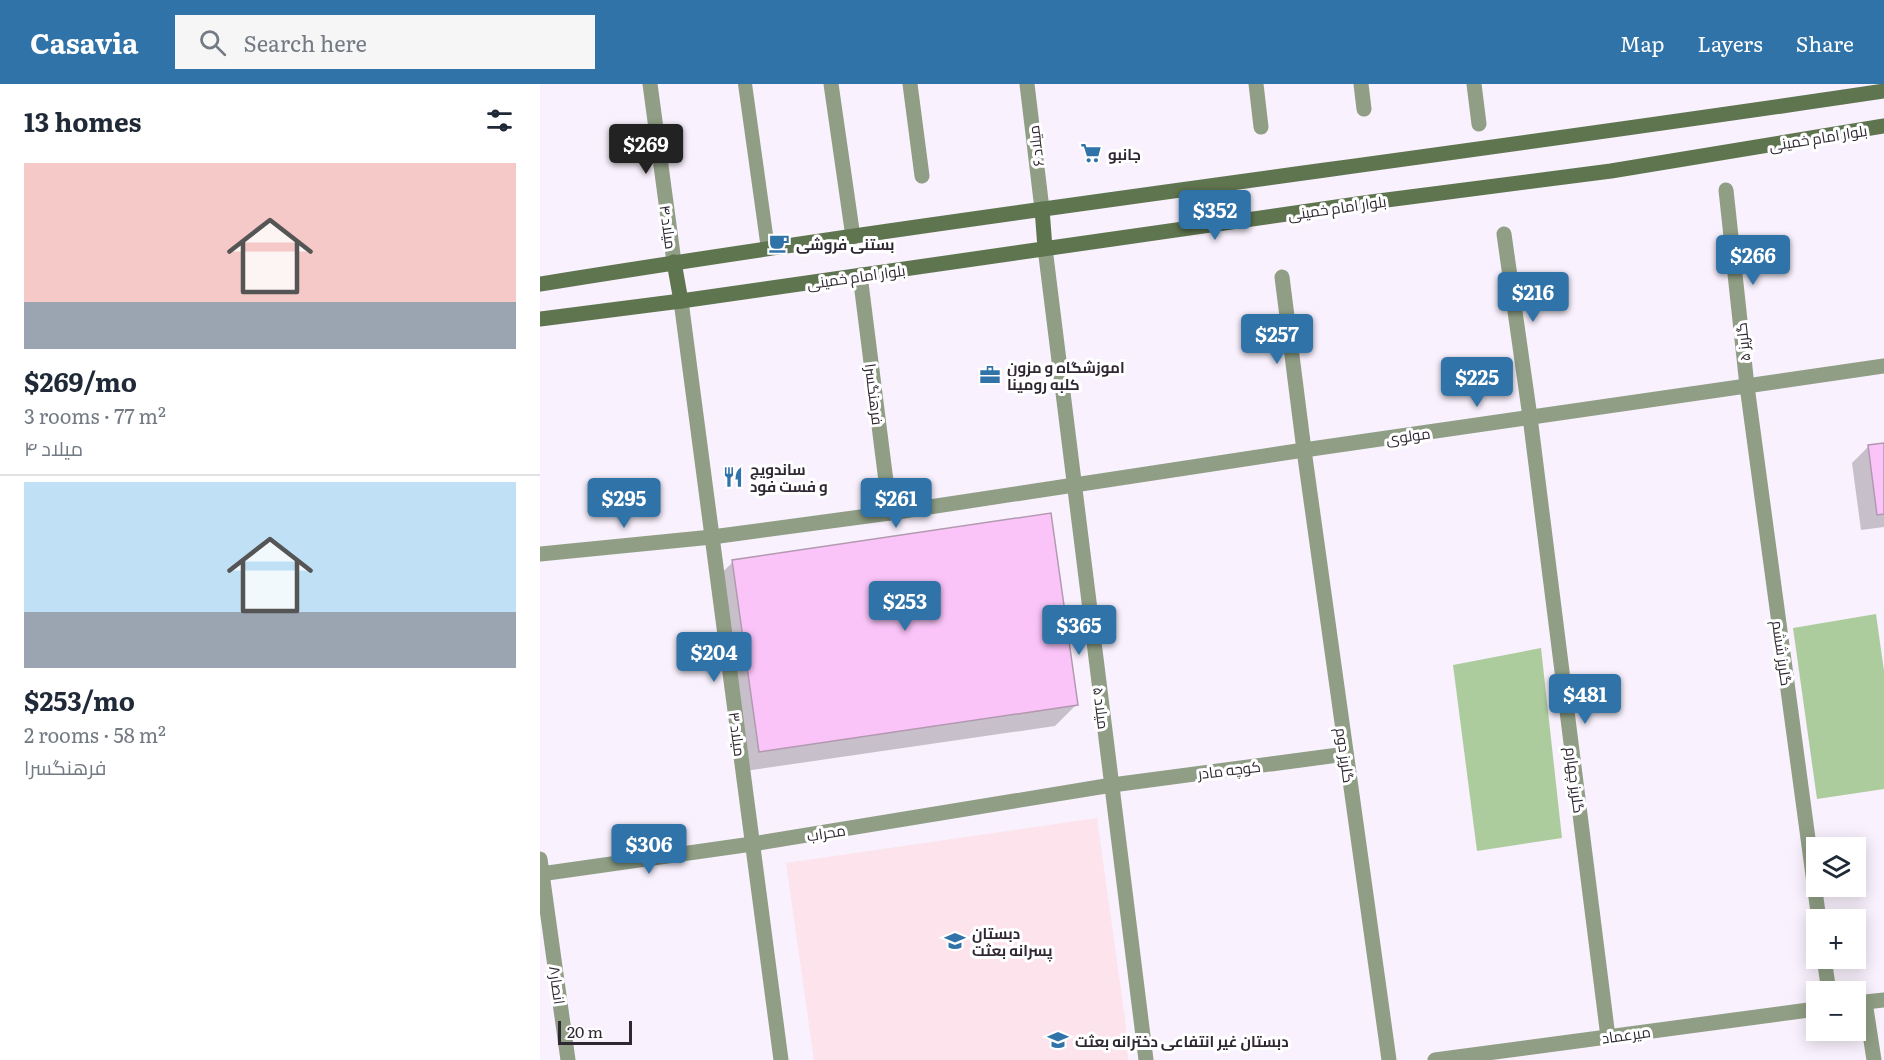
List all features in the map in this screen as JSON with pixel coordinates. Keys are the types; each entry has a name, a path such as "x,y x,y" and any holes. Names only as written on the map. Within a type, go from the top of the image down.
{"street":[{"name":"میلاد ۴","path":"650,84 674,262"},
{"path":"831,84 853,237"},
{"path":"910,84 922,176"},
{"name":"میلاد ۶","path":"1027,84 1042,209"},
{"path":"1256,84 1261,127"},
{"path":"1361,84 1364,110"},
{"path":"1474,84 1479,124"},
{"path":"540,284 674,262 1042,209 1884,91"},
{"name":"بلوار امام خمینی","path":"540,319 1611,171 1884,126"},
{"name":"گلریز ۵","path":"1726,190 1747,386"},
{"path":"1042,209 1045,248"},
{"name":"گلریز چهارم","path":"1504,234 1530,417 1608,1037"},
{"name":"میلاد ۵","path":"1045,248 1146,1060"},
{"path":"674,262 681,301"},
{"name":"فرهنگسرا","path":"860,275 890,513"},
{"name":"گلریز دوم","path":"1282,277 1389,1060"},
{"name":"میلاد ۳","path":"681,301 781,1060"},
{"name":"مولوی","path":"1074,485 1884,366"},
{"name":"گلریز ششم","path":"1747,386 1818,909"},
{"path":"540,554 712,537 1074,485"},
{"name":"کوچه مادر","path":"1112,784 1346,754"},
{"name":"محراب","path":"541,869 752,844 1112,784"},
{"name":"انصار۸","path":"541,869 568,1060"},
{"path":"1866,1002 1884,1000"},
{"name":"میرعماد","path":"1434,1060 1806,1010"},
{"path":"1866,1027 1874,1060"}],"lane":[{"path":"745,84 768,249"}],"shaded area":[{"name":"دبستان پسرانه بعثت","path":"1097,818 1125,1019 1128,1060 814,1060 786,863"}],"green space":[{"path":"1876,614 1884,671 1884,789 1817,799 1793,628"},
{"path":"1541,648 1562,838 1477,851 1453,665"}],"building":[{"path":"1884,443 1884,514 1877,515 1868,445"},
{"path":"1051,513 1078,705 759,752 732,560"}],"place":[{"name":"جانبو","path":"1091,153"},
{"name":"بستنی فروشی","path":"779,243"},
{"name":"اموزشگاه و مزون کلبه رومینا","path":"990,375"},
{"name":"ساندویچ و فست فود","path":"733,477"},
{"name":"دبستان پسرانه بعثت","path":"955,941"},
{"name":"دبستان غیر انتفاعی دخترانه بعثت","path":"1058,1040"}]}
